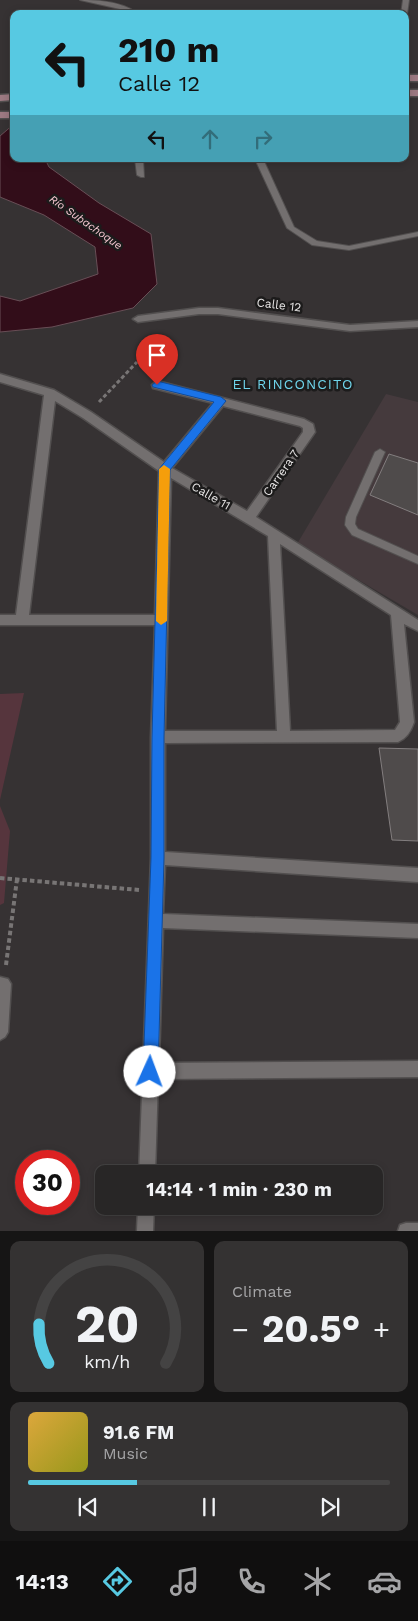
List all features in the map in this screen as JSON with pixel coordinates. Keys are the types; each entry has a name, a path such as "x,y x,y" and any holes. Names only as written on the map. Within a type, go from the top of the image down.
{"street":[{"name":"Calle 12","path":"138,320 199,311 218,311 350,328 418,324"},
{"name":"Calle 11","path":"0,378 50,393 87,415 164,469 249,518 418,626"},
{"path":"147,1165 158,858 158,737 164,469 221,401 157,385"},
{"path":"22,622 50,393"},
{"name":"Carrera 7","path":"221,401 304,423 309,427 309,432 249,518"},
{"path":"274,534 284,736"},
{"path":"158,737 398,736 405,730 407,722 398,613"},
{"path":"0,620 22,622 161,620"},
{"path":"158,858 418,875"},
{"path":"156,921 418,931"},
{"path":"0,1032 2,984"},
{"path":"150,1072 418,1069"},
{"path":"145,1231 146,1215"},
{"path":"406,1231 418,1231"}],"lane":[{"path":"83,0 122,7 128,10"},
{"path":"139,162 141,175"},
{"path":"260,162 291,228 315,243 350,248 418,234"},
{"path":"380,452 351,517 350,525 355,532 418,560"}],"path":[{"path":"87,415 137,362"},
{"path":"0,878 157,892"},
{"path":"2,984 17,879"}],"shaded area":[{"path":"386,394 418,402 418,615 297,544"},
{"path":"24,693 0,800 0,694"},
{"path":"0,806 10,831 4,903 0,905"}],"water":[{"name":"Río Subachoque","path":"10,127 10,162 46,162 49,167 99,203 151,234 157,284 133,308 52,327 0,332 0,296 20,301 98,274 95,247 44,215 0,197 0,136"}],"building":[{"path":"389,454 418,463 418,515 370,495"},
{"path":"379,748 418,749 418,841 392,840"}],"slow traffic":[{"path":"161,621 164,469"}],"district":[{"name":"EL RINCONCITO","path":"293,384"}],"route":[{"path":"150,1072 158,858 158,737 164,469 221,401 157,385"}]}
